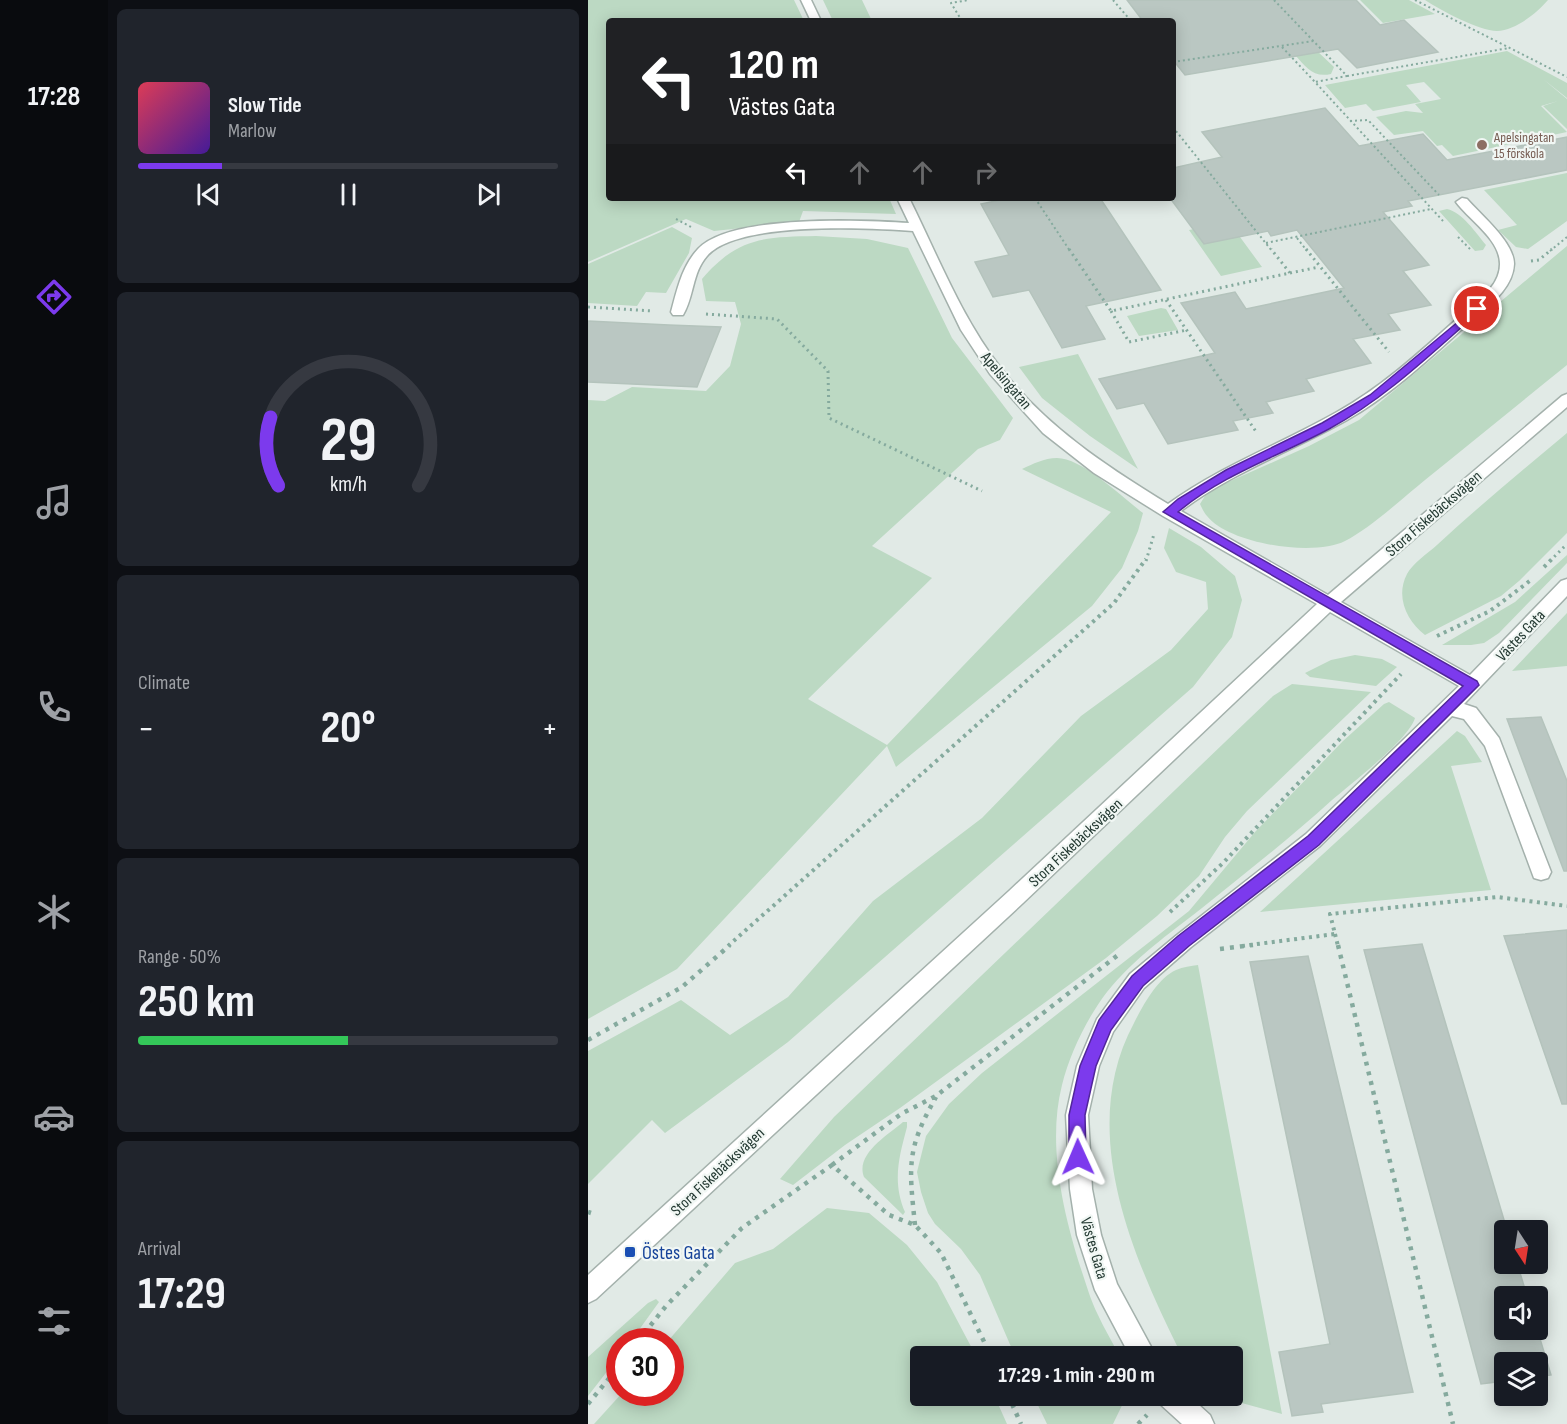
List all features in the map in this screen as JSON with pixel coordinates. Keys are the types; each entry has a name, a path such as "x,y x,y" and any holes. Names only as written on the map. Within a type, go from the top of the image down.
{"street":[{"path":"806,0 815,18"},
{"name":"Apelsingatan","path":"904,201 968,330 995,371 1048,429 1099,469 1169,512 1329,603"},
{"path":"1169,512 1230,473 1326,426 1374,397 1503,284 1507,263 1504,249 1462,202"},
{"path":"678,312 689,277 699,258 707,248 717,242 748,233 801,226 879,224 916,227"},
{"name":"Stora Fiskebäcksvägen","path":"588,1291 1016,897 1329,603 1567,399"},
{"name":"Västes Gata","path":"1138,1346 1107,1290 1089,1235 1081,1189 1077,1115 1088,1066 1105,1026 1137,981 1184,941 1313,840 1472,685 1567,585"},
{"path":"1329,603 1472,685"},
{"path":"1449,708 1470,713 1493,743 1541,872"},
{"path":"1181,1406 1200,1424"}],"path":[{"path":"960,18 950,1 969,0"},
{"path":"1113,0 1128,18"},
{"path":"1274,0 1347,76"},
{"path":"1415,0 1567,77"},
{"path":"1176,62 1315,41"},
{"path":"1282,47 1447,226"},
{"path":"1315,82 1509,48"},
{"path":"1558,71 1567,70"},
{"path":"1349,121 1368,120 1441,196 1462,202"},
{"path":"1176,131 1290,273"},
{"path":"1037,201 1111,311 1129,342 1187,330"},
{"path":"1265,243 1431,209"},
{"path":"1455,234 1503,284"},
{"path":"1539,260 1567,237"},
{"path":"1297,238 1406,371"},
{"path":"1111,311 1319,267"},
{"path":"1166,300 1271,453"},
{"path":"588,307 777,319 828,371 829,418 982,491"},
{"path":"588,1040 681,987 1105,610 1145,564 1156,527 1169,512"},
{"path":"1162,919 1223,863 1440,633 1490,611 1500,604 1528,583 1567,544"},
{"path":"1453,1424 1330,914 1497,897 1567,906"},
{"path":"1184,941 1206,951 1335,934"},
{"path":"648,1328 666,1306 742,1228 901,1114 936,1096 1125,949"},
{"path":"915,1225 908,1171 909,1153 918,1128 936,1096"},
{"path":"832,1165 889,1215 915,1225 941,1253 986,1346"},
{"path":"588,1404 606,1382"},
{"path":"1013,1406 1021,1424"}],"green space":[{"path":"588,0 794,0 803,18 606,18 606,201 890,201 896,214 803,211 799,222 714,231 686,219 588,262"},
{"path":"823,0 862,0 871,18 832,18"},
{"path":"1360,0 1409,0 1435,14 1383,23"},
{"path":"1425,0 1548,0 1526,20 1511,28 1497,31 1470,24"},
{"path":"1316,50 1334,67 1331,74 1315,73 1295,55"},
{"name":"Apelsingatan 15 förskola","path":"1507,51 1567,83 1567,98 1543,79 1567,99 1567,129 1543,106 1558,101 1541,106 1567,132 1453,156 1442,145 1437,146 1423,131 1394,135 1376,117 1406,111 1423,113 1415,104 1441,99 1424,82 1406,85 1421,102 1373,111 1366,104 1345,108 1325,85"},
{"path":"1567,173 1567,221 1528,249 1516,247 1498,230 1517,225 1484,190"},
{"path":"1447,209 1458,214 1473,229 1486,245 1483,250 1475,251 1439,211"},
{"path":"1229,222 1262,267 1221,276 1189,230"},
{"path":"672,227 692,238 689,253 666,293 646,292 637,306 588,303 588,264"},
{"path":"816,236 867,239 908,248 952,338 1013,418 1000,440 978,449 872,546 932,578 808,699 887,745 1111,512 1022,469 1052,458 1078,464 1102,479 1143,513 1138,531 1122,568 1092,606 896,767 887,746 677,969 588,1019 588,400 605,401 632,387 706,391 730,366 741,324 735,302 706,301 702,279 728,255 753,242 781,237"},
{"path":"1567,246 1567,365 1375,521 1354,536 1331,546 1294,548 1233,534 1218,526 1206,515 1200,504 1208,491 1309,446 1359,420"},
{"path":"1161,308 1166,309 1178,330 1139,336 1127,316"},
{"path":"1078,354 1138,469 1090,436 1042,398 1019,367"},
{"path":"1567,433 1567,533 1501,596 1425,635 1408,616 1403,600 1402,591 1409,570"},
{"path":"1169,528 1201,547 1235,576 1242,600 1232,637 1193,687 788,1042 665,1133 652,1120 588,1184 588,1051 681,1000 730,1035 788,997 873,901 982,818 1081,716 1171,650 1208,609 1206,582 1176,572 1164,548"},
{"path":"1567,555 1567,563 1499,633 1484,643 1442,645 1515,602"},
{"path":"1567,613 1567,666 1512,671"},
{"path":"1355,655 1382,659 1397,667 1376,686 1310,677 1305,673 1331,660"},
{"path":"1292,684 1371,692 1247,811 1225,837 1199,876 1157,916 1106,958 900,1108 845,1145 793,1185 780,1179 834,1117 1273,696"},
{"path":"1389,702 1415,718 1391,749 1284,842 1140,958 1107,992 1086,1024 1074,1048 1062,1085 1056,1131 1059,1178 1068,1224 1081,1269 1095,1310 1114,1346 1011,1346 980,1275 961,1249 935,1224 928,1213 917,1172 926,1136 949,1104 982,1073 1189,911 1255,832 1343,741"},
{"path":"1457,731 1465,736 1482,762 1451,766 1491,890 1260,912"},
{"path":"1198,965 1282,1414 1243,1403 1243,1346 1177,1346 1144,1274 1117,1190 1111,1148 1110,1105 1118,1064 1146,1000 1163,979 1184,967"},
{"path":"903,1122 907,1122 907,1127 899,1159 898,1180 905,1212 903,1215 864,1177 862,1169 868,1153 874,1146"},
{"path":"827,1208 869,1213 907,1245 937,1282 971,1346 910,1346 910,1406 999,1406 1007,1424 594,1424 610,1406 684,1406 684,1328 679,1328 735,1263 773,1249"},
{"path":"656,1299 659,1302 640,1328 620,1328 648,1303"},
{"path":"606,1341 606,1373 588,1396 588,1357"},
{"path":"1038,1406 1122,1406 1113,1424 1047,1424"}],"building":[{"path":"1127,0 1356,0 1380,25 1404,20 1438,52 1357,68 1338,49 1185,75 1176,64 1176,18 1141,18"},
{"path":"1325,108 1359,146 1423,134 1447,160 1567,137 1567,170 1408,201 1412,206 1383,212 1429,265 1403,271 1431,305 1388,314 1400,330 1353,339 1371,363 1306,379 1314,391 1266,402 1273,413 1233,421 1238,430 1168,444 1144,403 1117,409 1099,379 1215,353 1181,303 1235,292 1246,309 1344,288 1297,230 1271,236 1268,231 1204,244 1172,201 1176,201 1176,167 1222,157 1202,132"},
{"path":"995,201 1102,201 1161,290 1086,306 1105,339 1062,348 1029,290 993,297 975,262 1009,255 981,204"},
{"path":"588,321 721,327 697,387 588,382"},
{"path":"1541,717 1567,781 1567,871 1564,871 1507,719"},
{"path":"1567,930 1567,1104 1562,1104 1504,936"},
{"path":"1422,944 1504,1220 1494,1220 1494,1274 1520,1274 1524,1286 1494,1286 1494,1340 1540,1340 1544,1352 1494,1352 1494,1382 1481,1384 1364,950"},
{"path":"1308,956 1413,1392 1321,1404 1323,1412 1292,1416 1279,1352 1330,1344 1250,962"}],"place":[{"name":"Apelsingatan 15 förskola","path":"1482,145"},
{"name":"Östes Gata","path":"630,1252"}],"route":[{"path":"1078,1157 1077,1115 1088,1066 1105,1026 1137,981 1184,941 1313,840 1472,685 1169,512 1230,473 1326,426 1374,397 1477,309"}]}
